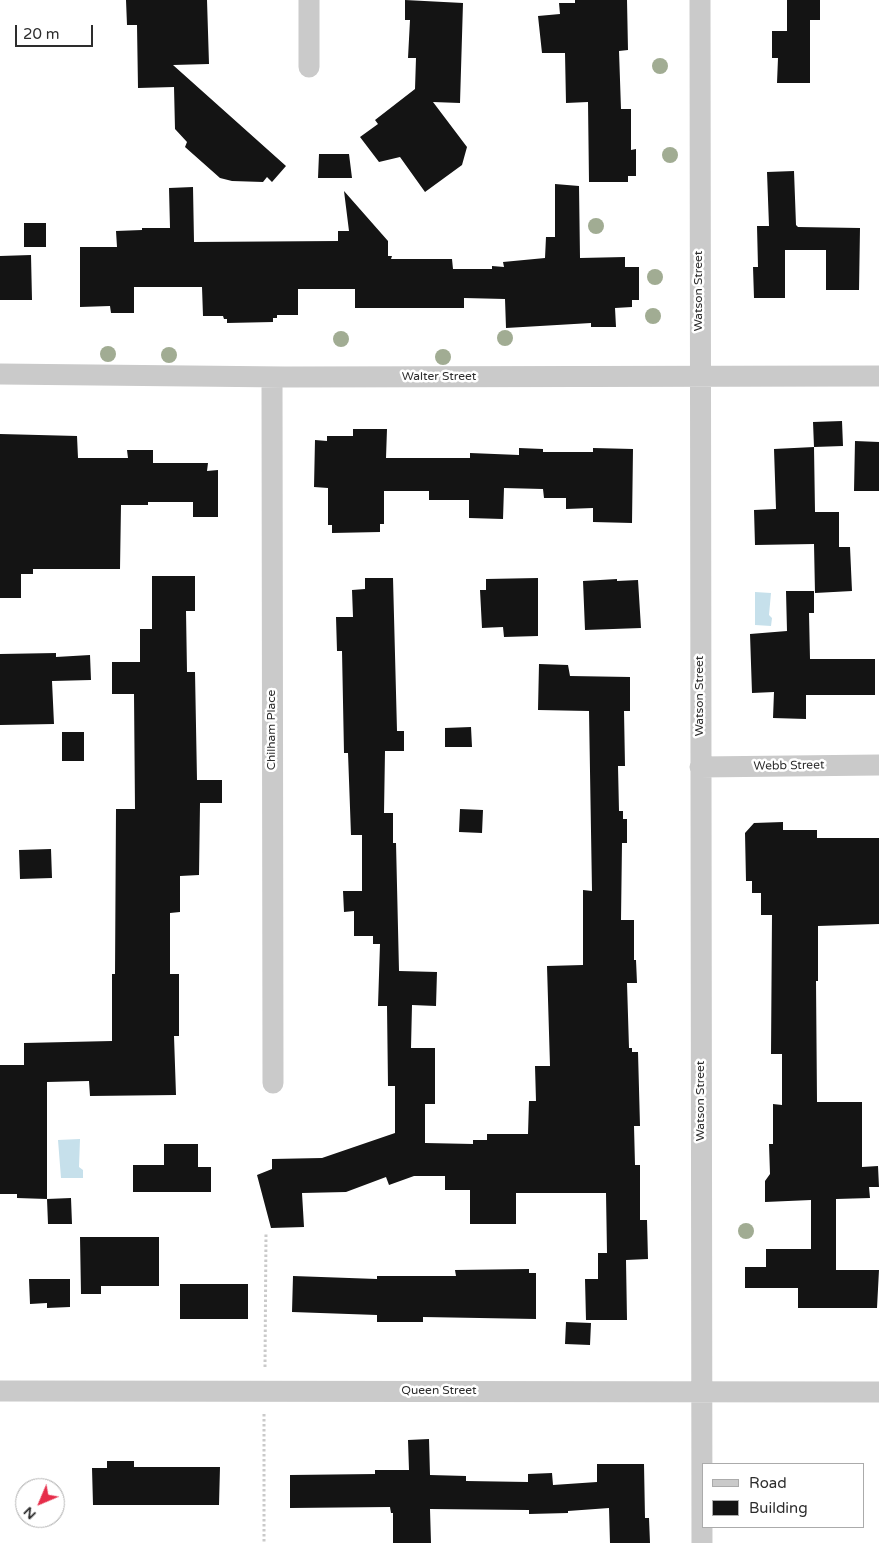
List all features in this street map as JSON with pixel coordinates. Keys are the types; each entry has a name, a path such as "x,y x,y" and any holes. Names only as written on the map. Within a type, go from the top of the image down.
{"street":[{"path":"309,67 310,0"},
{"name":"Watson Street","path":"700,0 702,1543"},
{"name":"Walter Street","path":"0,374 272,377 879,376"},
{"name":"Chilham Place","path":"272,377 272,1084"},
{"name":"Webb Street","path":"700,767 879,765"},
{"name":"Queen Street","path":"0,1391 879,1392"}],"path":[{"path":"264,1543 266,1233"}],"water":[{"path":"755,592 771,593 769,615 772,618 771,626 755,625"},
{"path":"80,1139 79,1167 83,1170 83,1178 61,1178 58,1140"}],"building":[{"path":"126,0 207,0 209,64 173,65 286,166 272,182 267,177 263,182 232,181 220,178 185,147 187,142 175,129 174,87 138,88 137,25 127,25"},
{"path":"405,0 463,3 460,103 433,102 467,147 462,165 425,192 400,157 379,162 360,137 378,124 375,120 415,89 416,58 408,58 410,20 405,20"},
{"path":"575,0 627,0 628,50 619,51 621,109 631,109 631,150 636,149 636,176 628,176 628,182 589,182 588,102 566,103 565,53 542,53 538,16 560,14 559,3 575,3"},
{"path":"787,0 820,0 820,20 810,20 810,83 777,83 778,58 772,58 772,31 787,31"},
{"path":"319,154 349,154 352,178 318,178"},
{"path":"794,171 796,225 798,227 860,228 859,290 826,290 826,250 785,250 785,298 754,298 753,267 758,267 757,226 769,226 767,172"},
{"path":"555,184 579,186 580,258 625,257 625,267 639,267 639,300 632,300 632,307 615,308 616,327 591,327 591,323 506,328 505,299 464,298 464,308 355,308 355,289 298,289 298,315 277,315 277,318 273,318 273,322 227,323 227,319 224,319 223,316 203,316 202,287 134,287 134,313 111,313 110,306 80,307 80,247 117,247 116,231 142,230 142,228 170,228 169,188 193,187 194,242 338,241 338,231 349,231 344,191 388,241 388,256 392,256 391,259 452,259 453,269 492,269 492,266 504,267 503,262 545,258 546,237 555,237"},
{"path":"24,223 46,223 46,247 24,247"},
{"path":"31,255 32,300 0,300 0,256"},
{"path":"842,421 843,446 814,447 813,422"},
{"path":"353,429 387,429 386,458 470,458 470,453 519,455 519,448 543,449 543,452 593,452 593,448 633,449 632,523 593,522 593,508 566,509 566,498 544,498 543,489 504,488 503,519 469,518 469,500 429,500 429,491 384,491 384,524 380,524 380,532 332,533 332,525 328,525 328,488 314,487 315,440 327,441 327,436 353,436"},
{"path":"0,434 77,436 78,458 128,458 127,450 153,450 153,463 208,463 207,471 218,470 218,517 193,517 193,502 148,502 148,505 121,505 120,569 33,569 33,574 21,574 21,598 0,598"},
{"path":"855,441 879,442 879,491 854,491"},
{"path":"814,447 815,512 839,512 839,547 850,547 852,591 815,593 814,544 755,545 754,510 776,509 774,449"},
{"path":"152,576 195,576 195,611 186,611 187,672 195,672 197,780 222,780 222,803 200,803 199,875 180,876 180,912 170,913 170,974 179,974 179,1036 174,1036 176,1095 90,1096 89,1081 47,1082 47,1199 17,1198 17,1194 0,1194 0,1065 24,1065 24,1043 112,1041 112,974 115,974 116,809 135,809 134,694 112,694 112,662 140,662 140,629 152,629"},
{"path":"365,578 393,578 397,731 404,731 404,751 385,751 384,813 393,813 393,843 396,843 399,971 437,972 436,1006 412,1005 411,1048 435,1048 435,1104 425,1104 425,1143 473,1144 473,1140 487,1140 487,1134 528,1134 529,1101 536,1101 535,1066 550,1066 547,966 583,965 583,890 592,891 589,711 538,710 539,664 568,665 570,676 630,677 630,711 624,711 625,766 618,766 619,811 623,811 623,819 627,819 627,843 622,843 621,920 634,920 634,960 636,960 637,983 627,983 629,1048 632,1048 632,1052 638,1052 640,1126 634,1126 635,1165 640,1165 640,1220 647,1220 648,1259 626,1260 627,1320 586,1320 585,1279 598,1279 598,1253 607,1253 606,1193 516,1193 516,1224 470,1224 470,1190 445,1190 445,1176 414,1176 389,1185 386,1177 346,1192 302,1193 304,1227 271,1228 257,1175 272,1169 272,1159 322,1158 395,1133 395,1086 388,1086 387,1006 378,1006 380,944 373,944 373,936 354,936 354,911 344,912 343,891 362,891 362,835 351,835 348,753 344,753 342,651 337,651 336,617 353,617 352,590 365,589"},
{"path":"538,578 538,636 504,637 503,627 482,628 480,590 486,590 486,579"},
{"path":"617,579 617,581 638,580 641,628 585,630 583,581"},
{"path":"786,591 814,591 814,613 809,613 810,659 875,659 875,695 806,695 806,719 773,718 774,692 752,693 750,634 787,631"},
{"path":"56,653 56,657 90,655 91,680 52,681 54,724 0,725 0,654"},
{"path":"471,727 472,747 445,747 445,728"},
{"path":"62,732 84,732 84,761 62,761"},
{"path":"460,809 483,810 482,833 459,832"},
{"path":"783,822 783,830 817,830 817,838 879,838 879,924 818,926 818,981 816,981 817,1102 862,1102 862,1167 878,1166 879,1187 869,1187 870,1198 836,1199 836,1270 879,1270 877,1308 798,1308 798,1288 745,1288 745,1267 766,1267 766,1249 811,1249 811,1200 765,1202 765,1181 770,1174 769,1144 773,1144 773,1104 782,1105 782,1054 771,1054 772,915 761,915 761,893 752,893 752,881 746,881 745,833 754,823"},
{"path":"51,849 52,878 20,879 19,850"},
{"path":"164,1144 198,1144 198,1167 211,1167 211,1192 133,1192 133,1165 164,1165"},
{"path":"71,1198 72,1224 48,1224 47,1199"},
{"path":"80,1237 159,1237 159,1286 101,1286 101,1294 81,1294"},
{"path":"529,1269 529,1273 536,1273 536,1319 423,1317 423,1322 377,1322 377,1315 292,1312 293,1276 377,1279 377,1276 456,1276 455,1270"},
{"path":"29,1279 70,1279 70,1307 47,1308 47,1303 30,1304"},
{"path":"180,1284 248,1284 248,1319 180,1319"},
{"path":"566,1322 591,1323 590,1345 565,1344"},
{"path":"429,1439 430,1475 466,1476 466,1481 528,1482 528,1474 552,1473 553,1485 597,1482 597,1464 644,1464 645,1518 649,1518 650,1543 610,1543 609,1508 568,1511 568,1513 529,1514 529,1510 430,1509 431,1543 393,1543 393,1513 391,1513 390,1507 290,1508 290,1475 375,1474 375,1470 409,1470 408,1440"},
{"path":"107,1461 134,1461 134,1467 220,1467 219,1505 93,1505 92,1468 107,1468"}]}
